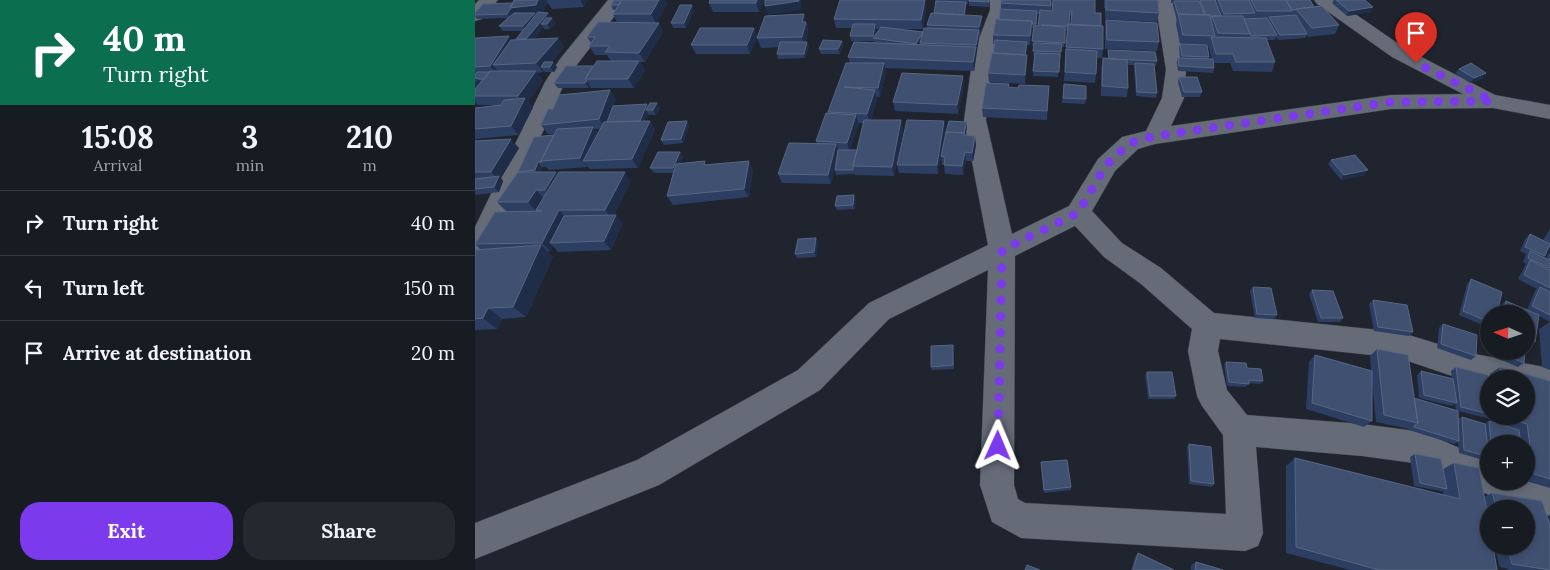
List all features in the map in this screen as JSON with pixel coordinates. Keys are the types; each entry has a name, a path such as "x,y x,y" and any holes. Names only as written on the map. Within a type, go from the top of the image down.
{"street":[{"path":"475,15 489,0"},
{"path":"475,255 555,82 618,0"},
{"path":"999,0 999,10 983,54 975,120 1002,250 997,485 1004,510 1021,520 1245,533 1239,430 1213,396 1203,351 1207,325"},
{"path":"1155,136 1173,98 1176,70 1164,0"},
{"path":"1323,0 1399,53 1493,101"},
{"path":"475,541 647,473 809,380 879,310 1078,213 1106,165 1130,143 1155,136 1391,102 1493,101 1550,112"},
{"path":"1078,213 1113,250 1151,276 1207,325 1399,345 1464,366 1550,382"},
{"path":"1239,430 1362,440 1423,448 1480,474"},
{"path":"1524,490 1550,499"}],"building":[{"path":"514,0 538,0 536,5 510,8"},
{"path":"614,0 622,0 619,5 611,5"},
{"path":"622,0 659,0 651,14 613,14"},
{"path":"710,0 757,0 756,3 709,3"},
{"path":"765,0 799,0 799,1 765,6"},
{"path":"840,0 925,0 921,20 834,19"},
{"path":"989,0 989,2 969,1"},
{"path":"1001,0 1051,0 1051,6 1001,3"},
{"path":"1053,0 1095,0 1095,13 1101,13 1101,26 1071,25 1072,11 1070,11 1069,24 1067,26 1041,25 1065,27 1065,43 1032,41 1034,25 1038,26 1040,10 1052,11"},
{"path":"1106,0 1158,0 1159,13 1106,10"},
{"path":"1200,0 1215,0 1221,16 1210,17 1210,15 1206,15"},
{"path":"1218,0 1249,0 1255,13 1224,14"},
{"path":"1251,0 1286,0 1292,11 1257,11"},
{"path":"1286,0 1310,0 1314,7 1292,10"},
{"path":"1336,0 1365,0 1373,7 1349,11"},
{"path":"936,1 966,2 964,15 934,13"},
{"path":"1174,1 1199,1 1205,15 1178,14"},
{"path":"513,3 507,14 475,15 483,4"},
{"path":"680,5 692,5 684,23 671,23"},
{"path":"1322,6 1339,25 1312,28 1296,9"},
{"path":"1000,9 1037,11 1036,24 1032,24 1032,21 999,20"},
{"path":"538,12 548,13 526,39 516,39"},
{"path":"514,13 535,13 523,26 499,26"},
{"path":"931,13 982,16 979,27 927,25"},
{"path":"804,14 802,22 806,22 802,37 757,38 765,16"},
{"path":"1178,14 1210,15 1215,36 1183,35"},
{"path":"1296,15 1307,34 1280,35 1269,17"},
{"path":"1212,16 1243,16 1250,34 1218,33"},
{"path":"546,18 552,18 547,24 541,24"},
{"path":"1267,18 1277,35 1251,36 1244,19"},
{"path":"996,19 1032,21 1030,36 993,35"},
{"path":"1106,20 1157,23 1159,42 1107,40"},
{"path":"598,22 659,23 639,53 605,52 610,46 589,46 595,37 587,37"},
{"path":"853,24 875,24 873,36 850,36"},
{"path":"1068,24 1103,26 1103,49 1066,47"},
{"path":"881,27 923,32 916,44 873,38"},
{"path":"700,28 754,28 747,45 691,45"},
{"path":"924,28 979,30 976,45 920,43"},
{"path":"509,36 490,66 475,67 475,38"},
{"path":"1211,37 1266,38 1275,62 1236,62 1233,54 1216,54"},
{"path":"558,38 536,63 493,65 511,40"},
{"path":"823,40 842,41 838,49 819,49"},
{"path":"995,40 1027,42 1025,55 993,53"},
{"path":"780,42 807,42 804,54 777,54"},
{"path":"854,42 976,47 973,62 848,57"},
{"path":"1034,43 1062,44 1061,52 1033,51"},
{"path":"1180,44 1207,45 1209,57 1182,56"},
{"path":"1066,49 1097,51 1096,74 1065,72"},
{"path":"1108,50 1155,52 1157,61 1109,59"},
{"path":"992,53 1027,55 1025,75 988,73"},
{"path":"1035,53 1060,54 1059,72 1033,71"},
{"path":"1103,58 1127,60 1128,88 1102,86"},
{"path":"1178,58 1213,59 1214,68 1179,66"},
{"path":"597,61 639,61 628,79 585,79"},
{"path":"544,62 553,62 550,67 541,67"},
{"path":"846,63 884,63 878,88 844,87 875,90 867,114 828,112"},
{"path":"1135,63 1154,64 1157,93 1137,92"},
{"path":"1471,63 1486,73 1474,78 1459,69"},
{"path":"566,66 593,66 585,79 587,81 585,83 554,83"},
{"path":"490,71 536,71 518,96 475,96 475,89"},
{"path":"477,72 490,72 484,79 478,79 475,78"},
{"path":"902,73 963,76 957,105 893,102"},
{"path":"1179,77 1197,77 1202,92 1184,92"},
{"path":"986,83 1009,84 1008,87 1018,88 1019,85 1049,86 1047,111 982,108"},
{"path":"1064,84 1086,86 1086,99 1063,98"},
{"path":"610,90 599,119 541,125 548,109 553,109 559,95"},
{"path":"525,98 511,126 475,129 475,108 501,105 504,100"},
{"path":"650,103 657,103 653,110 646,110"},
{"path":"647,104 640,121 607,122 613,106"},
{"path":"826,113 856,115 847,143 816,141"},
{"path":"864,120 901,120 892,167 853,166"},
{"path":"907,120 944,121 937,165 897,165"},
{"path":"650,121 632,159 583,161 604,122"},
{"path":"687,121 681,139 661,140 668,122"},
{"path":"949,121 967,122 964,133 946,132"},
{"path":"593,127 580,158 541,161 557,129"},
{"path":"946,132 965,133 964,135 975,136 972,153 965,152 962,166 944,165 945,157 941,156"},
{"path":"554,135 542,162 538,162 535,170 518,172 534,137"},
{"path":"511,139 491,172 475,172 475,141"},
{"path":"789,143 836,144 828,175 778,174"},
{"path":"838,150 857,150 853,170 835,170"},
{"path":"658,152 680,152 673,168 650,168"},
{"path":"1355,155 1368,170 1344,175 1331,160"},
{"path":"705,161 704,165 749,161 744,189 667,196 676,164"},
{"path":"518,172 556,172 545,190 536,190 528,202 497,202"},
{"path":"559,172 625,172 605,210 559,210 542,243 475,244 495,212 542,211 536,210"},
{"path":"499,176 494,187 475,189 475,179"},
{"path":"854,195 853,205 835,206 837,196"},
{"path":"616,215 604,241 550,243 564,216"},
{"path":"1530,234 1550,244 1545,256 1525,247"},
{"path":"816,238 814,252 795,254 798,239"},
{"path":"541,245 513,307 488,308 483,318 475,319 475,250"},
{"path":"1530,251 1549,260 1550,258 1550,268 1528,258"},
{"path":"1530,260 1550,270 1550,288 1524,275"},
{"path":"1471,279 1502,292 1499,305 1480,305 1480,318 1463,311"},
{"path":"1253,287 1271,288 1277,315 1257,314"},
{"path":"1540,287 1550,292 1550,315 1532,305"},
{"path":"1312,290 1333,291 1343,318 1321,318"},
{"path":"1373,300 1407,305 1413,332 1378,327"},
{"path":"1506,301 1515,305 1505,305"},
{"path":"1535,313 1539,315 1535,342"},
{"path":"1443,324 1477,335 1476,356 1441,344"},
{"path":"953,345 953,365 931,367 931,346"},
{"path":"1377,349 1408,355 1418,423 1384,415"},
{"path":"1315,355 1372,371 1372,421 1312,403"},
{"path":"1226,362 1246,363 1247,368 1261,369 1263,381 1249,380 1249,384 1229,382"},
{"path":"1456,367 1480,373 1480,412 1461,407"},
{"path":"1500,367 1511,370 1500,370"},
{"path":"1421,371 1453,379 1457,403 1424,395"},
{"path":"1147,372 1172,372 1176,396 1150,396"},
{"path":"1535,377 1550,381 1550,479 1535,474 1535,435 1529,435 1527,425 1535,425"},
{"path":"1414,398 1458,411 1459,441 1414,427 1418,423"},
{"path":"1462,417 1480,422 1480,425 1485,425 1486,435 1480,435 1480,454 1464,450"},
{"path":"1489,425 1502,425 1519,430 1520,435 1490,435"},
{"path":"1189,444 1211,447 1214,484 1191,481"},
{"path":"1415,454 1441,459 1447,489 1420,483"},
{"path":"1295,458 1460,499 1454,463 1479,468 1480,490 1483,490 1485,500 1480,500 1480,555 1494,555 1497,570 1379,570 1296,547"},
{"path":"1067,460 1071,487 1044,490 1041,462"},
{"path":"1492,493 1542,501 1550,525 1550,570 1512,564 1510,555 1535,555 1535,500 1494,500"},
{"path":"1138,553 1174,570 1133,570"},
{"path":"1196,562 1223,570 1195,570"},
{"path":"1027,565 1040,570 1025,570"}],"route":[{"path":"998,446 1002,250 1078,213 1106,165 1130,143 1155,136 1391,102 1493,101 1416,63"}]}
